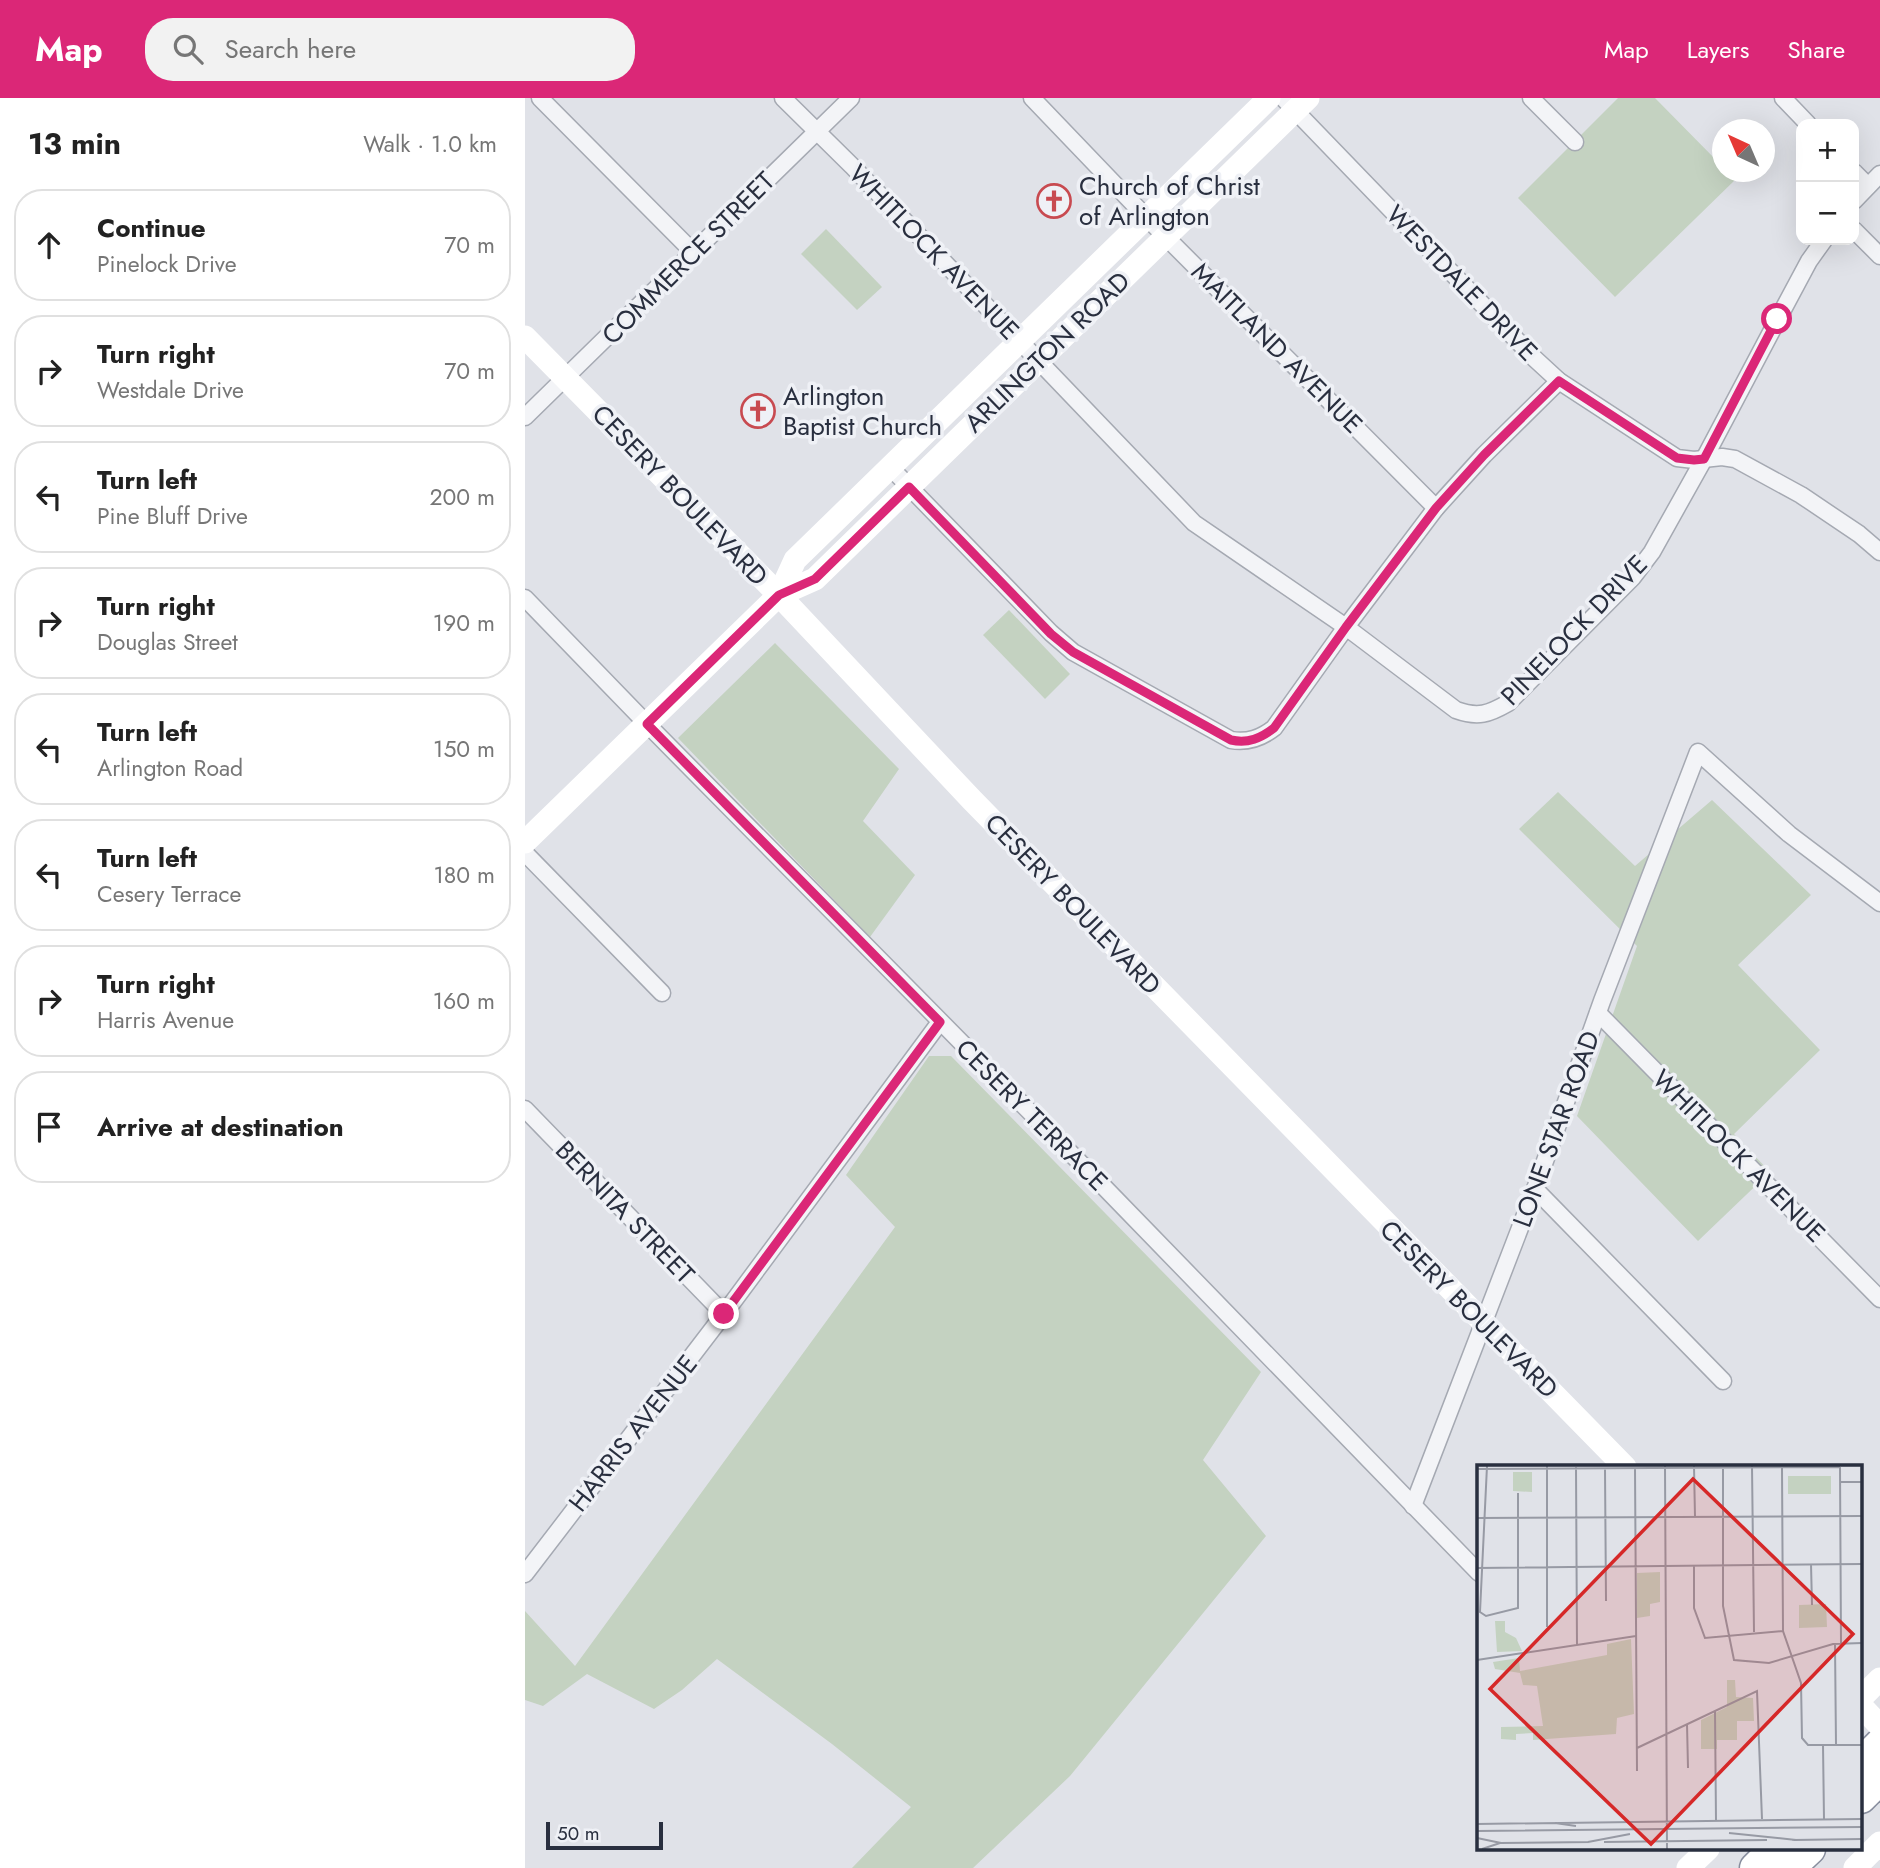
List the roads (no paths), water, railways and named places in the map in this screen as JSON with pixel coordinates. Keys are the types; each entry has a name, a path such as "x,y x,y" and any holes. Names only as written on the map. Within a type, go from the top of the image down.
{"highway":[{"path":"1863,1757 1874,1724"},
{"path":"1863,1796 1880,1779"},
{"path":"1755,1868 1773,1850"},
{"path":"1790,1868 1809,1850"}],"main road":[{"name":"ARLINGTON ROAD","path":"779,595 795,560 1269,98"},
{"name":"ARLINGTON ROAD","path":"525,842 779,595 815,579 1166,236 1295,102"},
{"name":"CESERY BOULEVARD","path":"525,337 779,595 972,800 1623,1465"},
{"path":"1863,1696 1880,1679"},
{"path":"1855,1868 1880,1843"},
{"path":"1688,1868 1707,1850"}],"street":[{"path":"540,98 693,252"},
{"name":"WHITLOCK AVENUE","path":"783,98 852,166 1193,523 1346,627 1456,710 1478,715"},
{"name":"COMMERCE STREET","path":"525,417 851,98"},
{"name":"MAITLAND AVENUE","path":"1032,98 1147,218 1436,508"},
{"path":"1531,98 1574,142"},
{"path":"1783,98 1803,119"},
{"name":"WESTDALE DRIVE","path":"1295,102 1534,358 1559,381 1677,458 1735,459 1801,495 1859,534 1880,552"},
{"path":"1859,196 1880,174"},
{"path":"1859,177 1868,186"},
{"path":"1859,235 1880,256"},
{"name":"PINELOCK DRIVE","path":"1478,715 1491,713 1509,703 1633,577 1652,551 1820,245"},
{"path":"890,467 1051,634 1073,652 1239,742 1265,736 1274,728 1436,508 1484,455 1559,381"},
{"name":"CESERY TERRACE","path":"525,598 1477,1571"},
{"name":"LONE STAR ROAD","path":"1413,1506 1698,752 1789,834 1880,904"},
{"path":"525,853 662,993"},
{"name":"WHITLOCK AVENUE","path":"1598,1013 1880,1299"},
{"name":"HARRIS AVENUE","path":"525,1574 724,1314 940,1022"},
{"name":"BERNITA STREET","path":"525,1109 724,1314"},
{"path":"1535,1189 1723,1381"}],"place":[{"name":"Church of Christ of Arlington","path":"1054,201"},
{"name":"Arlington Baptist Church","path":"758,411"}]}
